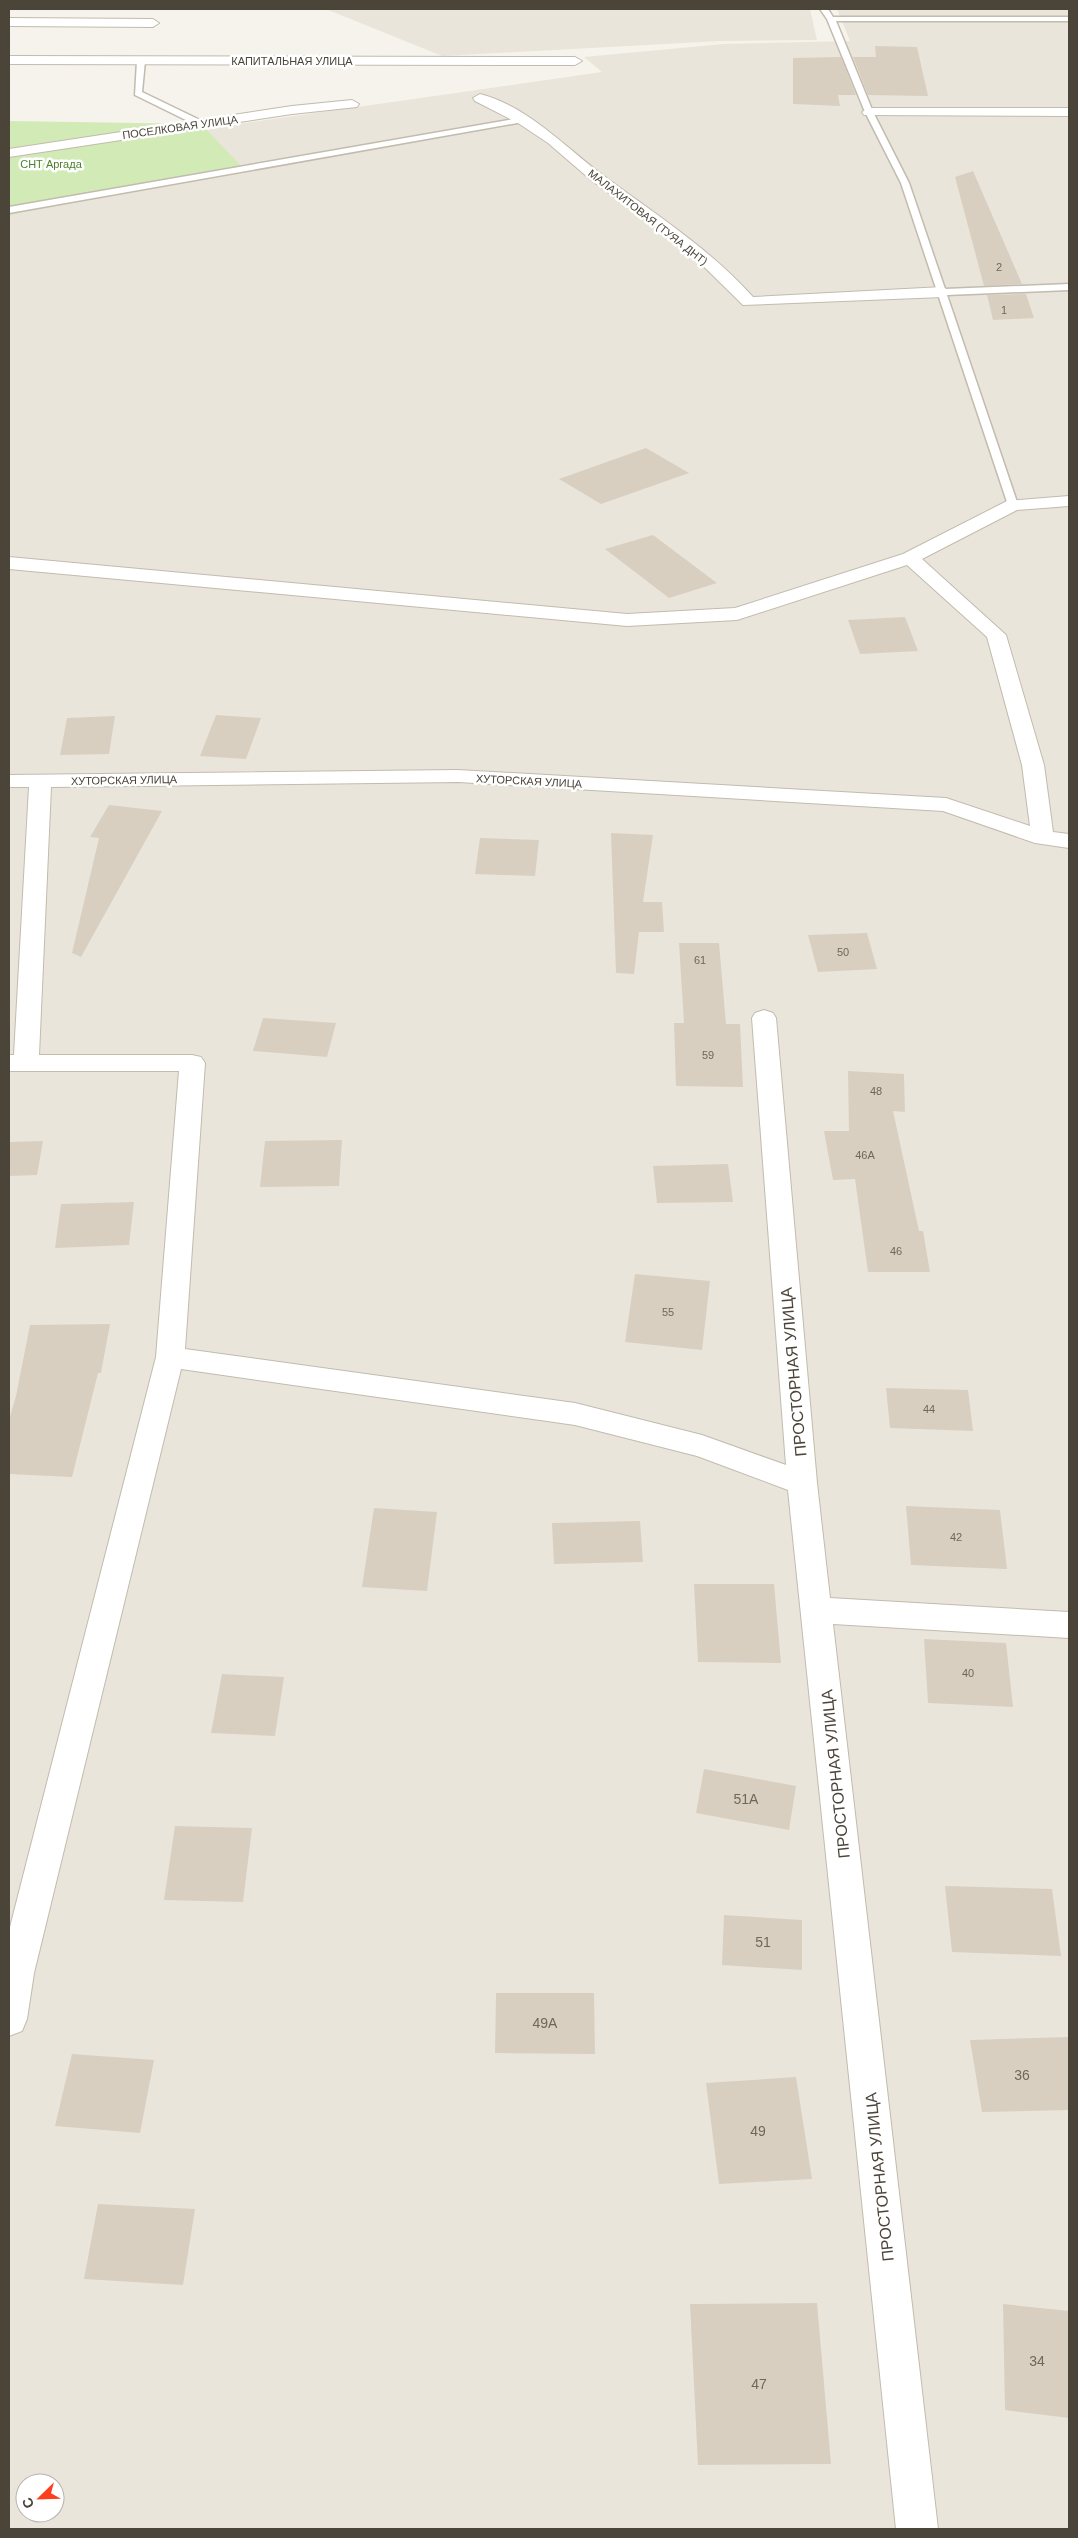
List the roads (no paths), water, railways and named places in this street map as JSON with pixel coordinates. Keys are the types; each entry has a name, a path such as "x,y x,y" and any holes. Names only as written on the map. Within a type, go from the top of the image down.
{"street":[{"path":"141,61 153,23 160,9"},
{"path":"9,22 153,23"},
{"name":"КАПИТАЛЬНАЯ УЛИЦА","path":"9,60 575,61"},
{"name":"МАЛАХИТОВАЯ (ТУЯА ДНТ)","path":"480,98 547,135 579,164 679,238 737,287 749,302 943,292"},
{"name":"ПОСЕЛКОВАЯ УЛИЦА","path":"9,153 292,110 352,104"},
{"path":"869,112 1069,112"},
{"path":"9,562 627,620 736,614 910,558 1013,504 1069,501"},
{"path":"910,558 996,636 1033,765 1043,838"},
{"name":"ХУТОРСКАЯ УЛИЦА","path":"9,781 458,776 946,806 1043,838 1069,841"},
{"path":"9,2019 16,1973 170,1357 192,1063 17,1063 40,781"},
{"name":"ПРОСТОРНАЯ УЛИЦА","path":"764,1018 802,1483 917,2529"},
{"path":"170,1357 575,1414 702,1446 802,1483"},
{"path":"817,1610 1069,1625"}],"lane":[{"path":"824,9 830,18 869,112 905,183 1013,504"},
{"path":"830,18 1069,19"},
{"path":"141,61 138,93 201,124"},
{"path":"9,210 520,120"},
{"path":"943,292 1069,286"}],"park label":[{"name":"СНТ Аргада","path":"51,164"}]}
